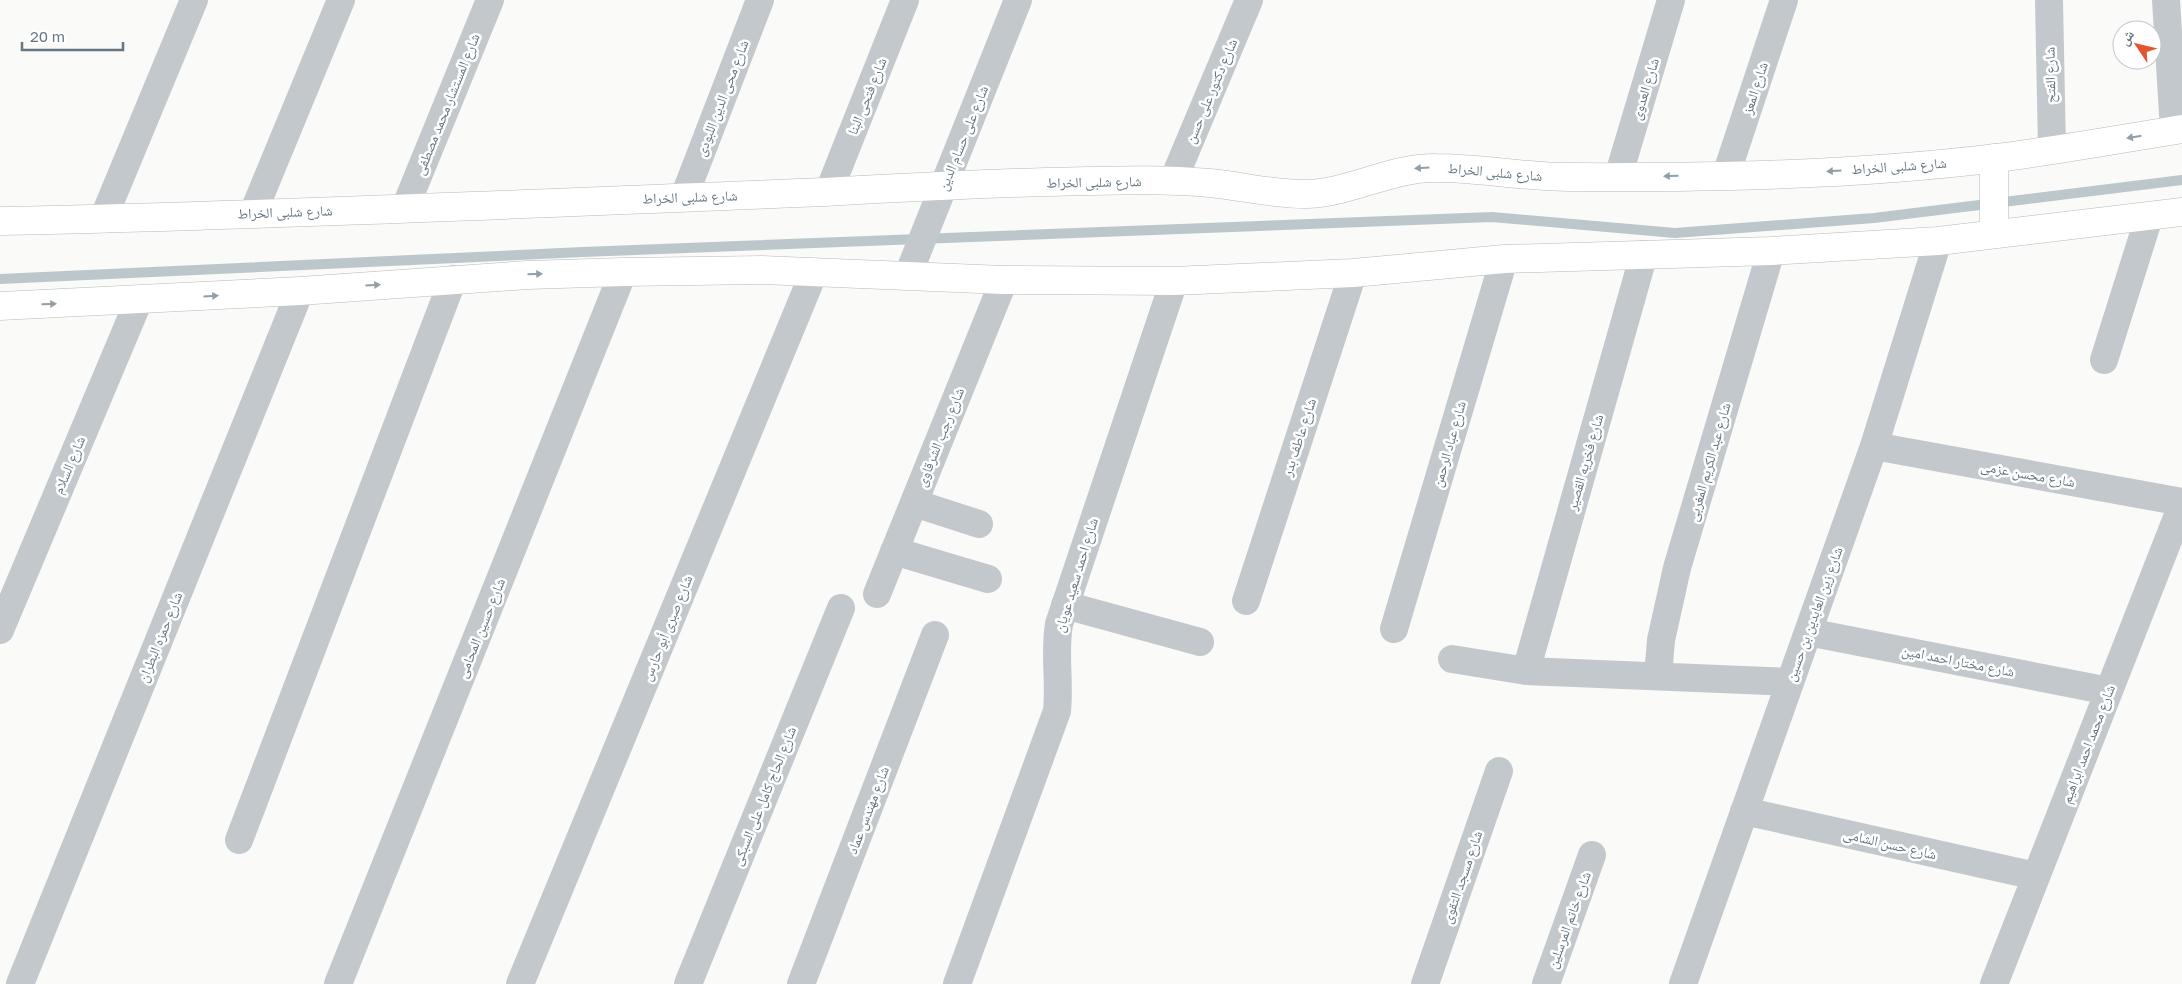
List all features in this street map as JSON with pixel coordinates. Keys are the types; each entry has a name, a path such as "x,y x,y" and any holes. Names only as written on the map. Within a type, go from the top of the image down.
{"street":[{"path":"103,219 194,0"},
{"path":"253,213 341,0"},
{"name":"شارع المستشار محمد مصطفى","path":"405,208 490,0"},
{"name":"شارع محى الدين اللبودى","path":"684,197 760,0"},
{"name":"شارع فتحى البنا","path":"829,191 905,0"},
{"name":"شارع على حسام الدين","path":"912,265 1018,0"},
{"name":"شارع دكتور على حسن","path":"1173,181 1249,0"},
{"name":"شارع العدوى","path":"1618,177 1671,0"},
{"name":"شارع المعز","path":"1726,175 1784,0"},
{"name":"شارع الفتح","path":"2048,0 2052,150"},
{"path":"2166,0 2178,130"},
{"name":"شارع شلبى الخراط","path":"0,221 405,208 944,185 1173,181 1308,194 1335,191 1361,184 1385,174 1412,169 1438,168 1560,177 1726,175 1870,169 1994,170 2052,150 2178,130"},
{"path":"1994,170 1994,226"},
{"path":"0,306 300,291 453,279 624,272 814,272 912,265 1004,280 1174,281 1353,272 1504,259 1771,251 1938,242 1994,226 2149,217 2182,212"},
{"path":"2104,360 2149,217"},
{"name":"شارع زين العابدين بن حسين","path":"1683,984 1874,446 1938,242"},
{"name":"شارع عبد الكريم المغربى","path":"1658,676 1661,640 1677,568 1771,251"},
{"name":"شارع فخريه القصير","path":"1526,670 1644,254"},
{"name":"شارع عباد الرحمن","path":"1394,629 1504,259"},
{"name":"شارع حسين المحامى","path":"338,984 624,272"},
{"name":"شارع صبرى أبو حارس","path":"520,984 814,272"},
{"name":"شارع عاطف بدر","path":"1246,601 1353,272"},
{"path":"239,840 453,279"},
{"name":"شارع رجب الشرقاوى","path":"876,594 1004,280"},
{"name":"شارع احمد سعيد عويان","path":"957,984 1057,711 1059,690 1056,638 1065,605 1174,281"},
{"name":"شارع حمزه البطران","path":"20,984 300,291"},
{"name":"شارع السلام","path":"0,630 139,300"},
{"name":"شارع محسن عزمى","path":"1874,446 2182,504"},
{"path":"914,503 979,524"},
{"name":"شارع محمد احمد ابراهيم","path":"1994,984 2182,504"},
{"path":"894,550 988,579"},
{"path":"1065,605 1200,642"},
{"name":"شارع الحاج كامل على السبكى","path":"688,984 841,608"},
{"name":"شارع مختار احمد امين","path":"1808,632 2109,691"},
{"name":"شارع مهندس عماد","path":"801,984 936,635"},
{"path":"1452,659 1526,670 1790,682"},
{"name":"شارع مسجد التقوى","path":"1425,984 1499,771"},
{"name":"شارع حسن الشامى","path":"1744,811 2036,876"},
{"name":"شارع خاتم المرسلين","path":"1546,984 1592,855"}],"waterway":[{"path":"0,279 583,252 1492,217 1675,233 1874,218 2182,180"}]}
